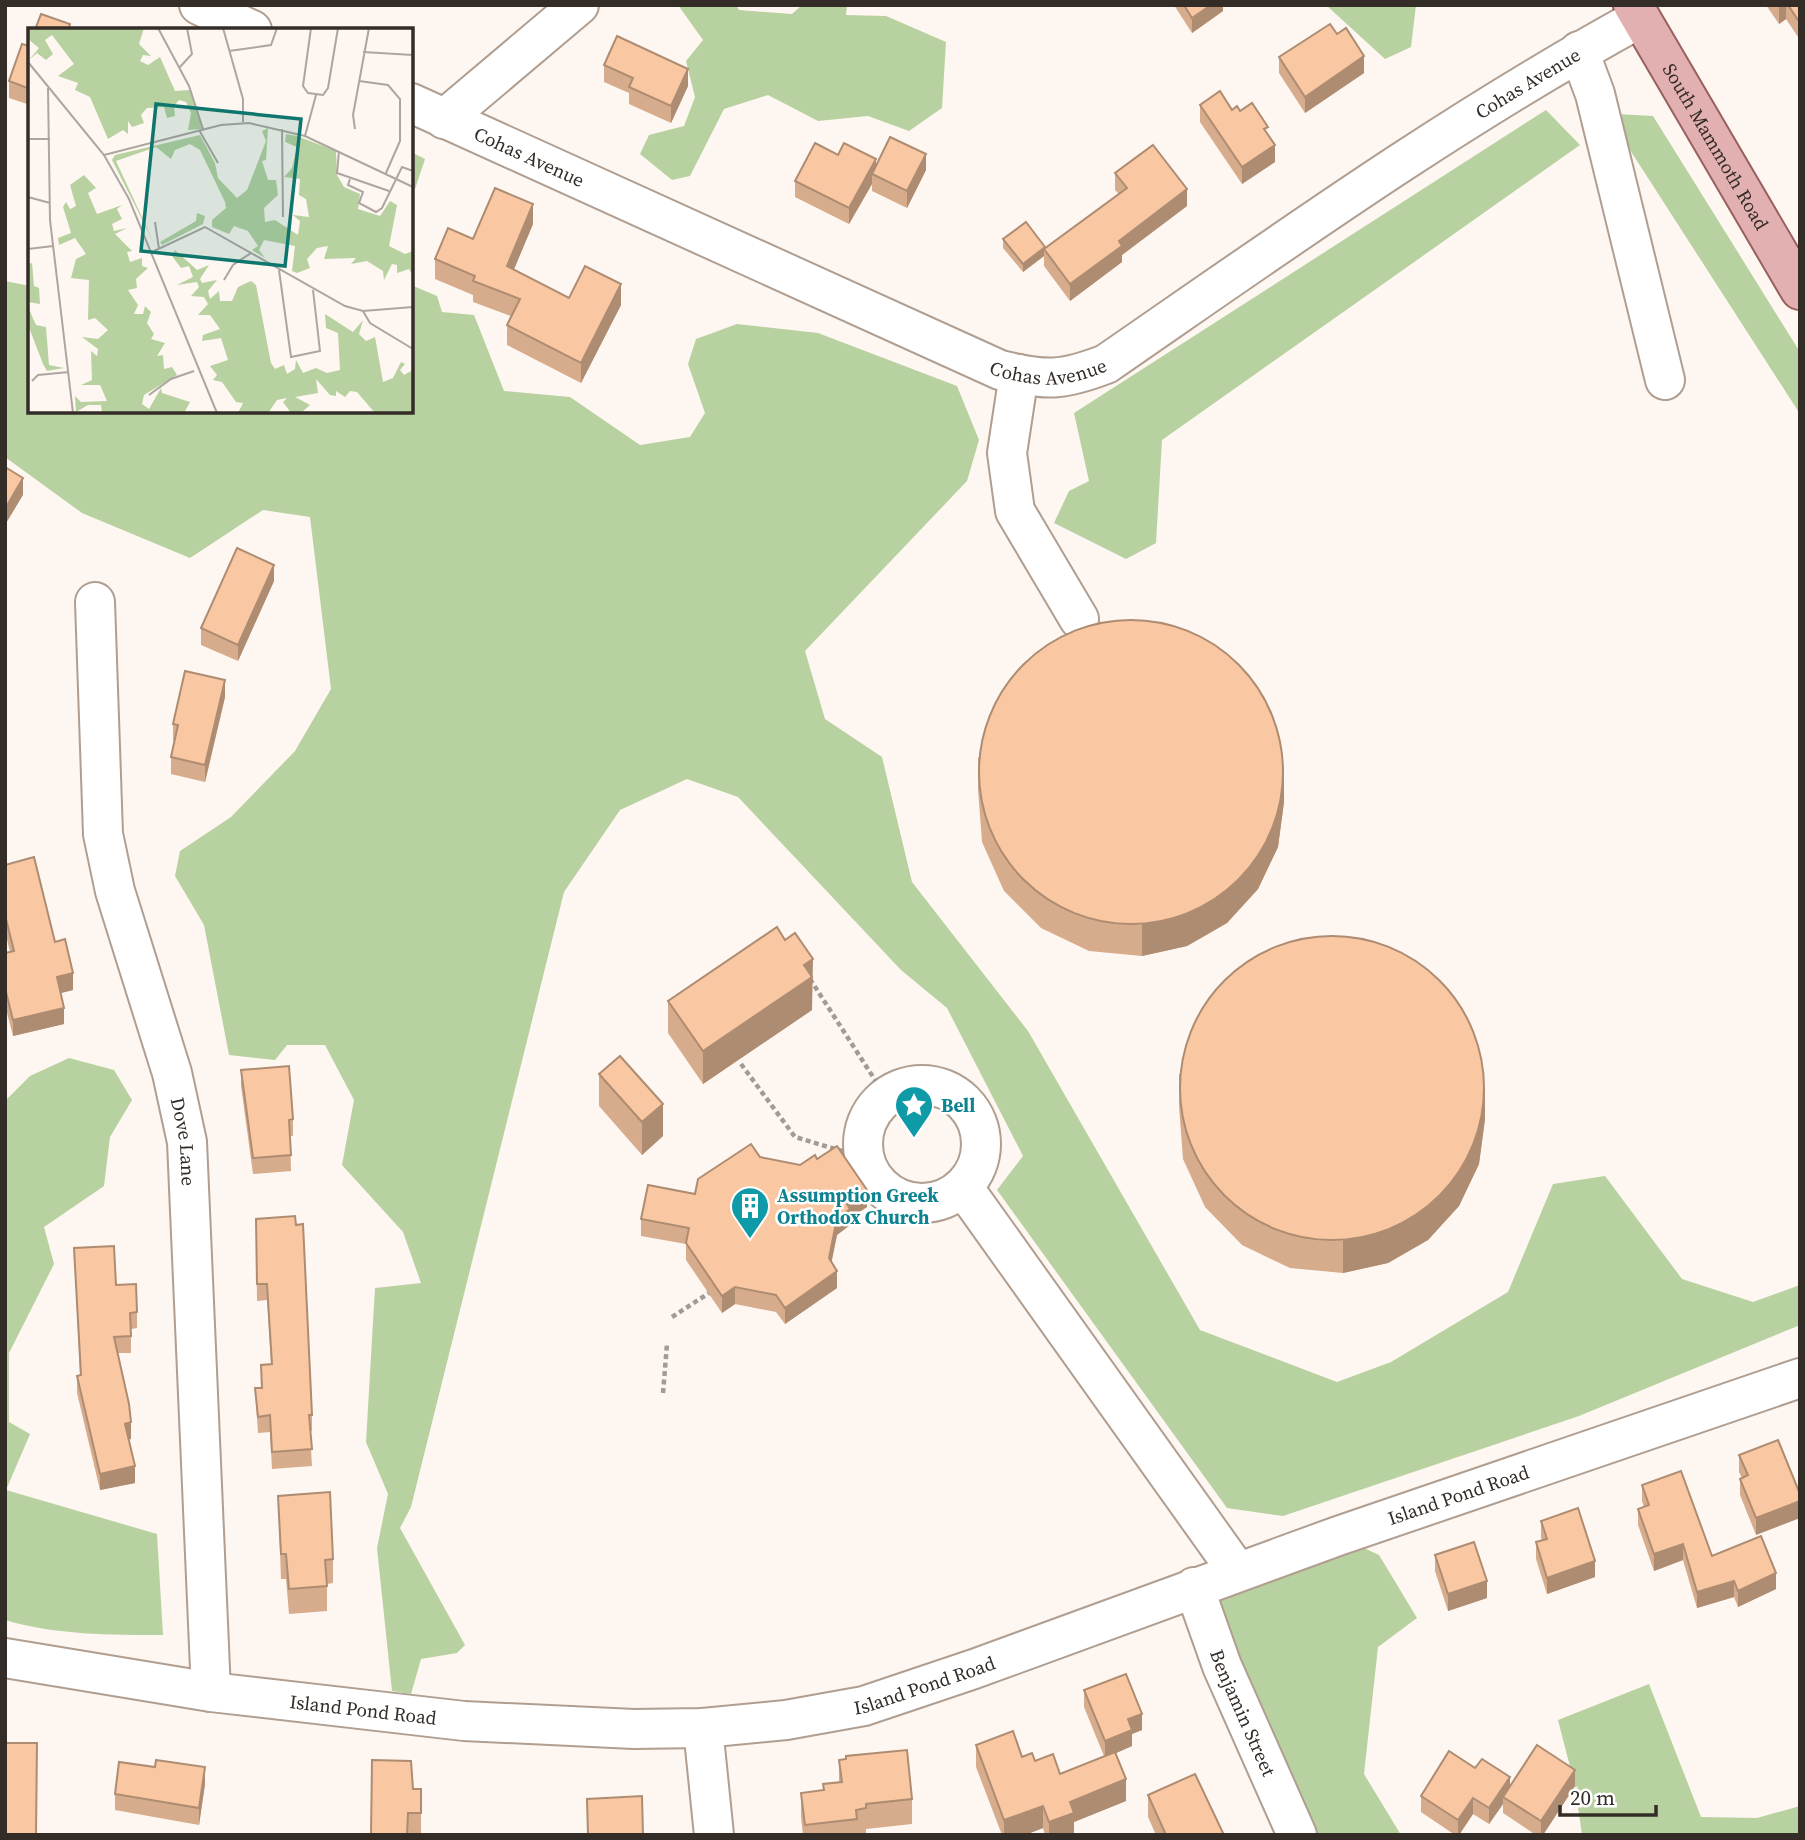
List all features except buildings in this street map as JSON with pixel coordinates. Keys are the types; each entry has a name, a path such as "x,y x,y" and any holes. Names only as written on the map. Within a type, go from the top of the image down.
{"main road":[{"name":"South Mammoth Road","path":"1636,12 1800,290"}],"street":[{"path":"199,5 248,28"},
{"path":"428,111 579,5"},
{"name":"Cohas Avenue","path":"428,111 965,355 1035,378 1071,378 1106,364 1345,199 1636,12"},
{"path":"1579,51 1595,94 1665,380"},
{"path":"1019,374 1007,453 1016,511 1079,619"},
{"name":"Dove Lane","path":"95,601 103,834 115,891 172,1073 187,1142 211,1692"},
{"path":"928,1085 947,1090 963,1101 975,1116 981,1134 981,1153 975,1171 963,1187 947,1198 927,1204 906,1202 888,1194 854,1164 866,1121 886,1097 909,1086 928,1085"},
{"path":"963,1187 1237,1571"},
{"name":"Island Pond Road","path":"5,1658 211,1692 464,1721 568,1727 703,1728 786,1720 864,1706 974,1669 1237,1571 1800,1378"},
{"name":"Benjamin Street","path":"1194,1587 1222,1666 1297,1835"},
{"path":"703,1728 714,1835"}],"path":[{"path":"804,978 807,976 886,1097"},
{"path":"741,1064 795,1137 854,1164"},
{"path":"672,1317 709,1293"},
{"path":"663,1393 667,1344"}],"green space":[{"path":"678,5 736,5 739,10 792,14 802,5 847,5 846,15 886,16 946,42 942,108 909,131 868,116 818,121 768,95 724,109 690,176 672,180 640,154 649,135 684,126 695,97 686,61 703,40"},
{"path":"1326,5 1416,5 1411,47 1385,59"},
{"path":"1546,110 1580,145 1162,440 1156,543 1126,559 1054,523 1069,491 1089,481 1074,413"},
{"path":"1617,114 1653,116 1800,352 1800,414 1630,150"},
{"path":"413,153 425,159 413,188"},
{"path":"5,281 28,286 28,413 413,413 413,286 437,296 442,312 474,315 504,391 570,397 640,445 690,437 705,413 688,364 696,339 737,324 818,333 957,386 979,440 967,481 805,651 825,719 882,757 912,882 1028,1031 1200,1330 1337,1382 1391,1362 1508,1292 1553,1184 1605,1176 1682,1279 1753,1302 1800,1285 1800,1325 1579,1416 1283,1516 1227,1508 997,1190 1023,1156 947,1008 901,970 738,797 687,779 620,810 564,892 411,1507 400,1528 465,1645 457,1653 421,1659 411,1694 392,1691 377,1548 388,1494 366,1442 375,1288 421,1283 403,1232 342,1165 354,1100 325,1045 287,1045 275,1060 229,1055 204,925 175,876 180,851 231,817 295,751 331,689 310,517 263,510 190,558 82,513 5,457"},
{"path":"69,1058 114,1070 132,1100 110,1137 104,1186 44,1227 54,1264 9,1353 9,1422 30,1434 6,1490 157,1534 163,1635 63,1631 5,1620 5,1101 30,1076"},
{"path":"1338,1536 1379,1555 1417,1618 1378,1647 1364,1774 1401,1835 1297,1835 1194,1587"},
{"path":"1649,1684 1701,1817 1757,1818 1800,1806 1800,1835 1582,1835 1575,1786 1558,1720"}],"place":[{"name":"Bell","path":"914,1139"},
{"name":"Assumption Greek Orthodox Church","path":"750,1240"}]}
